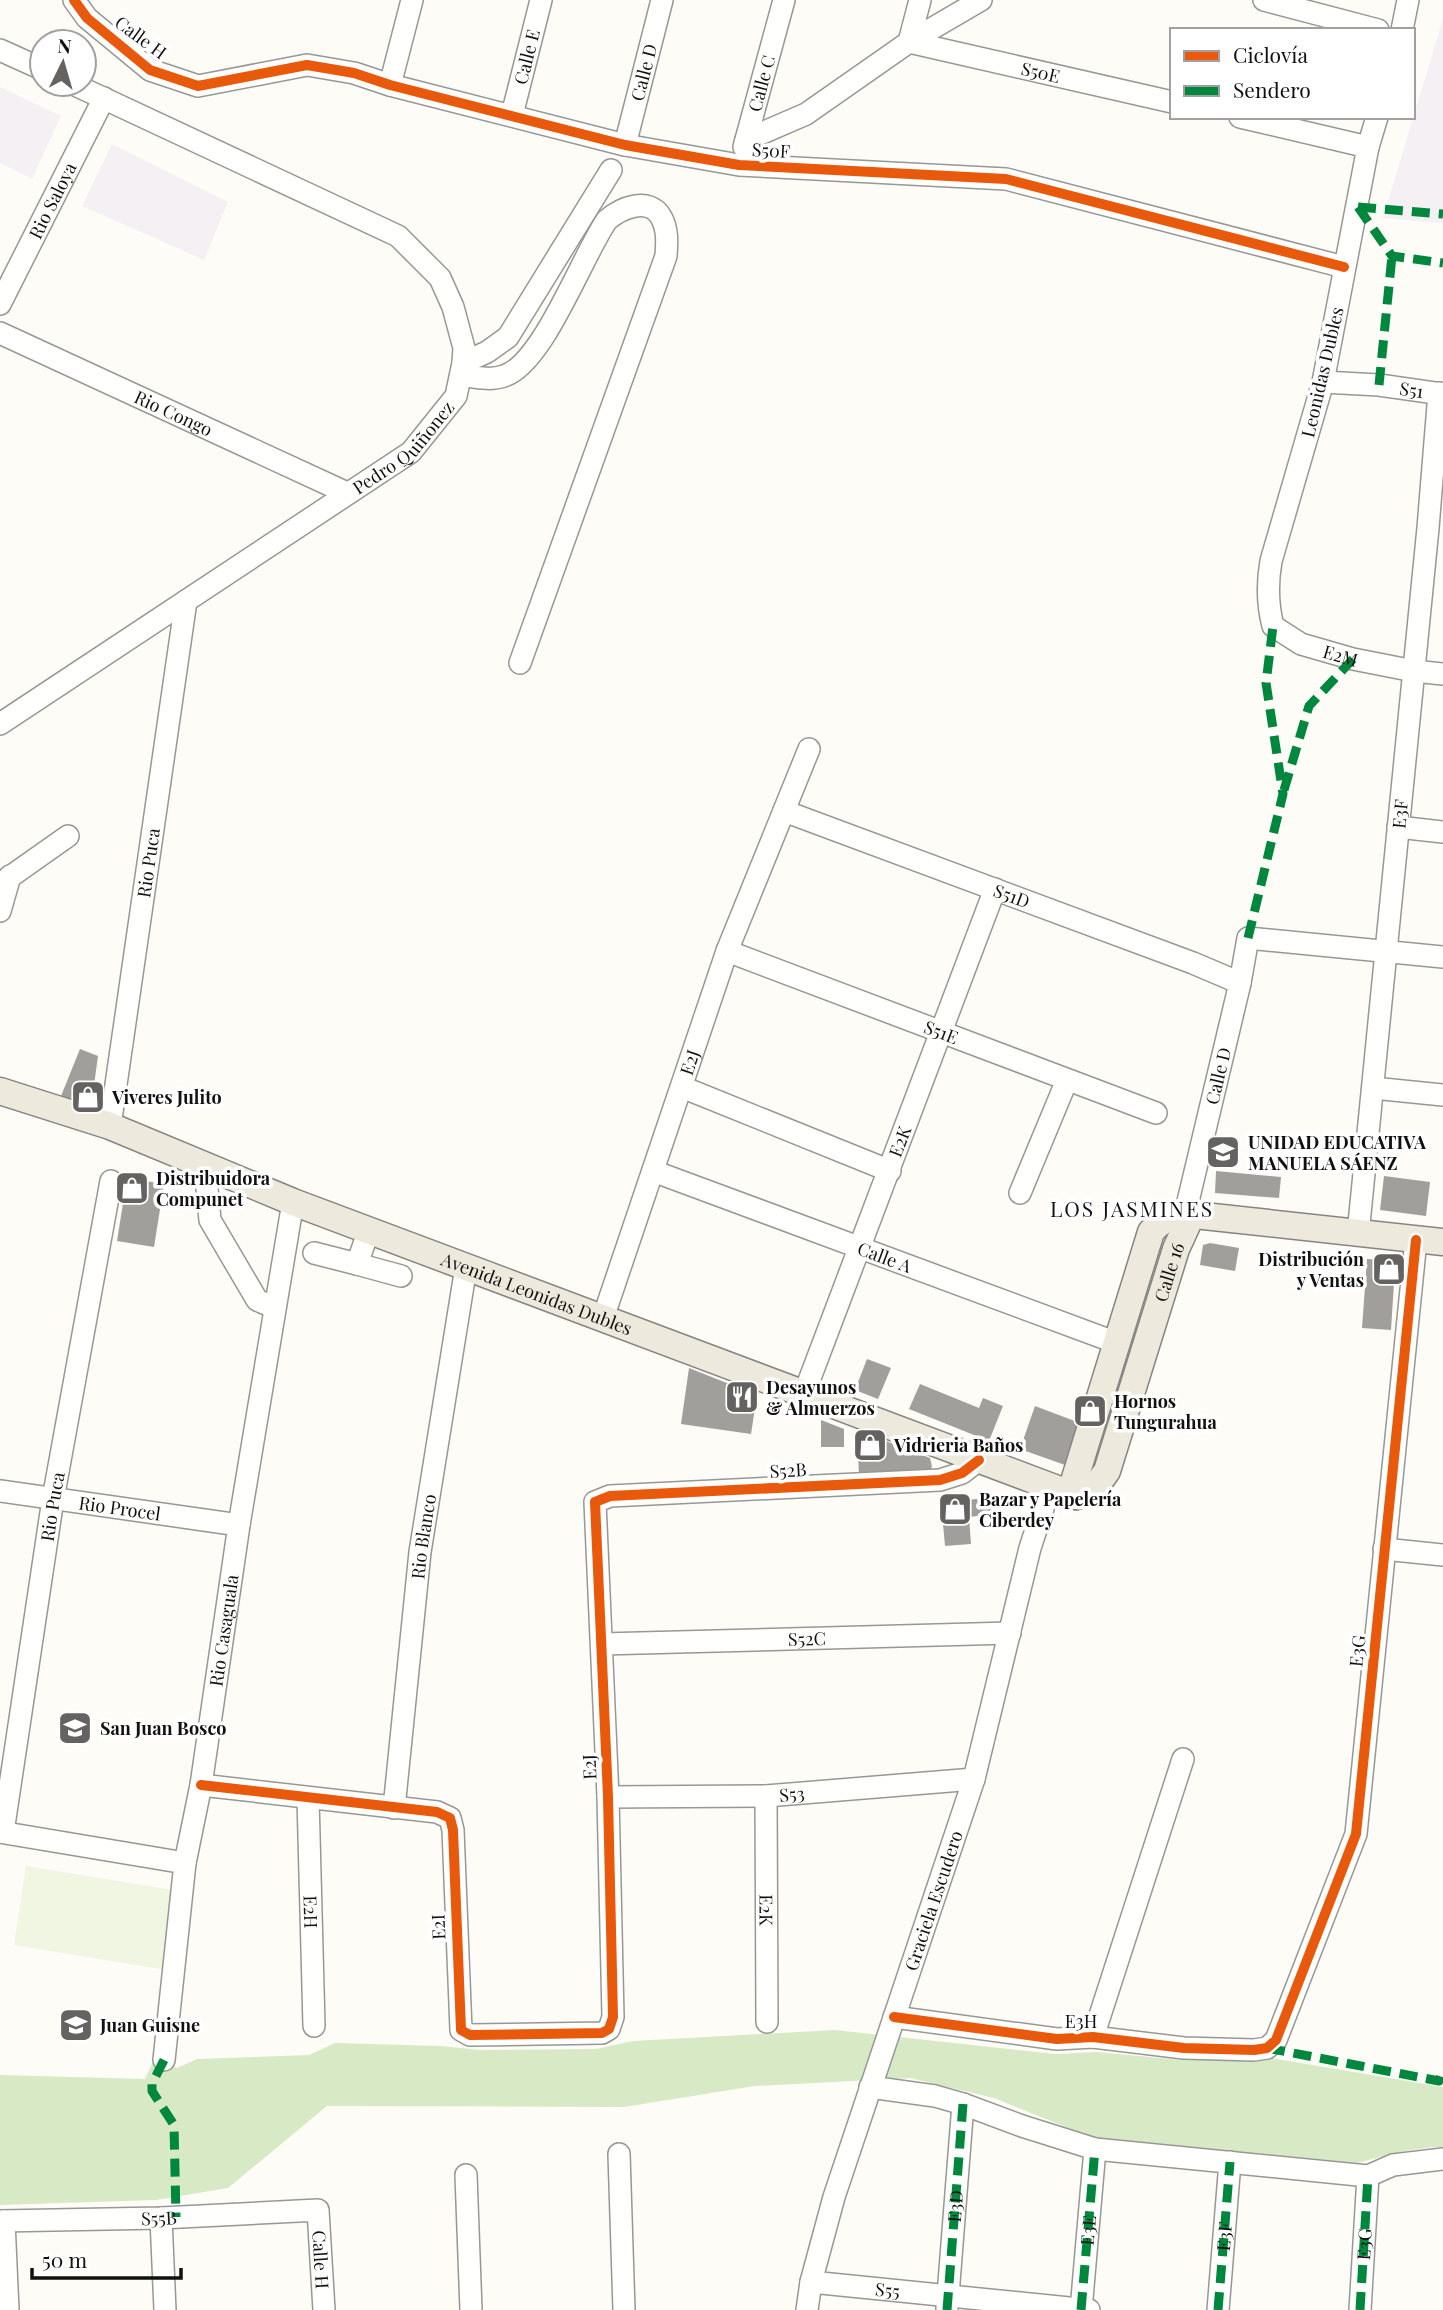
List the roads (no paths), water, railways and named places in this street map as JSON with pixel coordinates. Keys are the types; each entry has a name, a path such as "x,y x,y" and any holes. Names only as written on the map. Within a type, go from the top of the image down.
{"main road":[{"name":"Avenida Leonidas Dubles","path":"0,1091 110,1126 293,1202 1076,1496"},
{"path":"1185,1214 1443,1242"},
{"name":"Calle 16","path":"1185,1214 1187,1225 1176,1249 1107,1471 1094,1489 1076,1496 1075,1478 1151,1232 1167,1218 1185,1214"}],"street":[{"name":"Calle H","path":"74,0 87,18 150,70 198,86"},
{"path":"390,85 412,0"},
{"name":"Calle E","path":"512,115 541,0"},
{"name":"Calle D","path":"625,145 662,0"},
{"name":"Calle C","path":"739,165 784,0"},
{"path":"909,42 920,0"},
{"path":"746,140 806,114 909,42 981,0"},
{"path":"1264,0 1370,28"},
{"path":"1402,28 1408,0"},
{"name":"S50E","path":"909,42 1170,102"},
{"path":"0,50 28,63"},
{"name":"S50F","path":"198,86 307,65 354,73 390,85 625,145 739,165 1006,179 1344,267"},
{"name":"Pedro Quiñonez","path":"0,724 411,452 456,396 462,369 464,348 456,317 440,278 398,236 98,95"},
{"name":"Rio Saloya","path":"0,304 104,98"},
{"path":"1249,119 1368,147"},
{"name":"Leonidas Dubles","path":"1273,626 1267,597 1270,561 1323,382 1368,147 1376,119"},
{"path":"462,369 508,337 611,170"},
{"path":"462,369 488,379 506,376 523,365 543,338 607,220 618,211 636,205 649,207 661,216 667,236 666,256 520,663"},
{"name":"Rio Congo","path":"0,333 348,493"},
{"name":"S51","path":"1323,382 1379,385 1441,394"},
{"name":"E3F","path":"1358,1234 1414,671 1435,529 1441,394"},
{"name":"Rio Puca","path":"110,1126 186,601"},
{"name":"E2M","path":"1273,626 1301,644 1353,659 1443,674"},
{"name":"E2J","path":"603,1318 727,951 809,749"},
{"name":"S51D","path":"784,811 1240,983"},
{"path":"1398,827 1443,832"},
{"path":"0,911 5,880 68,836"},
{"name":"E2K","path":"804,1394 995,890"},
{"name":"Calle D","path":"1185,1214 1240,983 1248,938 1386,952"},
{"name":"S51E","path":"727,951 1156,1113"},
{"path":"1386,952 1443,957"},
{"path":"1020,1192 1067,1080"},
{"path":"682,1087 890,1171"},
{"path":"1373,1088 1443,1095"},
{"path":"210,1167 207,1189 210,1220 257,1300 266,1304 274,1303"},
{"name":"Calle A","path":"653,1171 1117,1343"},
{"name":"Rio Puca","path":"2,1832 53,1499 111,1181"},
{"name":"Rio Casaguala","path":"164,2060 184,1863 201,1785 274,1303 293,1202"},
{"path":"357,1264 369,1230"},
{"name":"E3G","path":"1267,2048 1276,2040 1356,1834 1416,1240"},
{"path":"314,1253 401,1276"},
{"name":"Rio Blanco","path":"394,1808 420,1552 466,1267"},
{"name":"S52B","path":"595,1502 610,1496 940,1480 962,1473 979,1461"},
{"name":"Graciela Escudero","path":"807,2310 811,2282 834,2197 974,1779 1030,1548 1050,1487"},
{"name":"Rio Procel","path":"0,1491 239,1525"},
{"name":"E2J","path":"464,2033 602,2033 609,2029 613,2017 608,1797 595,1502"},
{"path":"1384,1549 1443,1555"},
{"name":"S52C","path":"602,1644 1010,1633"},
{"path":"1093,2037 1183,1759"},
{"name":"S53","path":"608,1797 766,1796 974,1779"},
{"path":"201,1785 394,1808"},
{"name":"E2K","path":"766,1796 767,2022"},
{"name":"E2H","path":"308,1798 314,2026"},
{"name":"E2I","path":"394,1808 437,1812 450,1818 453,1830 459,2025 464,2033"},
{"path":"2,1832 184,1863"},
{"name":"E3H","path":"894,2017 1057,2039 1093,2037 1184,2048 1267,2048"},
{"path":"870,2087 935,2096 1095,2149 1368,2176 1393,2165 1443,2159"},
{"name":"E3D","path":"948,2303 964,2104"},
{"name":"E3E","path":"1081,2310 1095,2149"},
{"path":"619,2154 624,2310"},
{"name":"E3F","path":"1218,2310 1230,2162"},
{"path":"466,2175 471,2310"},
{"name":"E3G","path":"1360,2310 1368,2176"},
{"name":"Calle H","path":"318,2210 324,2310"},
{"name":"S55B","path":"2,2221 161,2218 318,2210"},
{"path":"161,2218 165,2310"},
{"path":"2,2221 8,2310"},
{"name":"S55","path":"811,2282 948,2303 1089,2310"}],"place":[{"name":"Viveres Julito","path":"88,1097"},
{"name":"UNIDAD EDUCATIVA MANUELA SÁENZ","path":"1223,1152"},
{"name":"Distribuidora Compunet","path":"132,1188"},
{"name":"Distribución y Ventas","path":"1389,1269"},
{"name":"Desayunos & Almuerzos","path":"742,1397"},
{"name":"Hornos Tungurahua","path":"1090,1411"},
{"name":"Vidrieria Baños","path":"870,1445"},
{"name":"Bazar y Papelería Ciberdey","path":"955,1509"},
{"name":"San Juan Bosco","path":"75,1728"},
{"name":"Juan Guisne","path":"76,2025"}],"district":[{"name":"LOS JASMINES","path":"1132,1208"}]}
